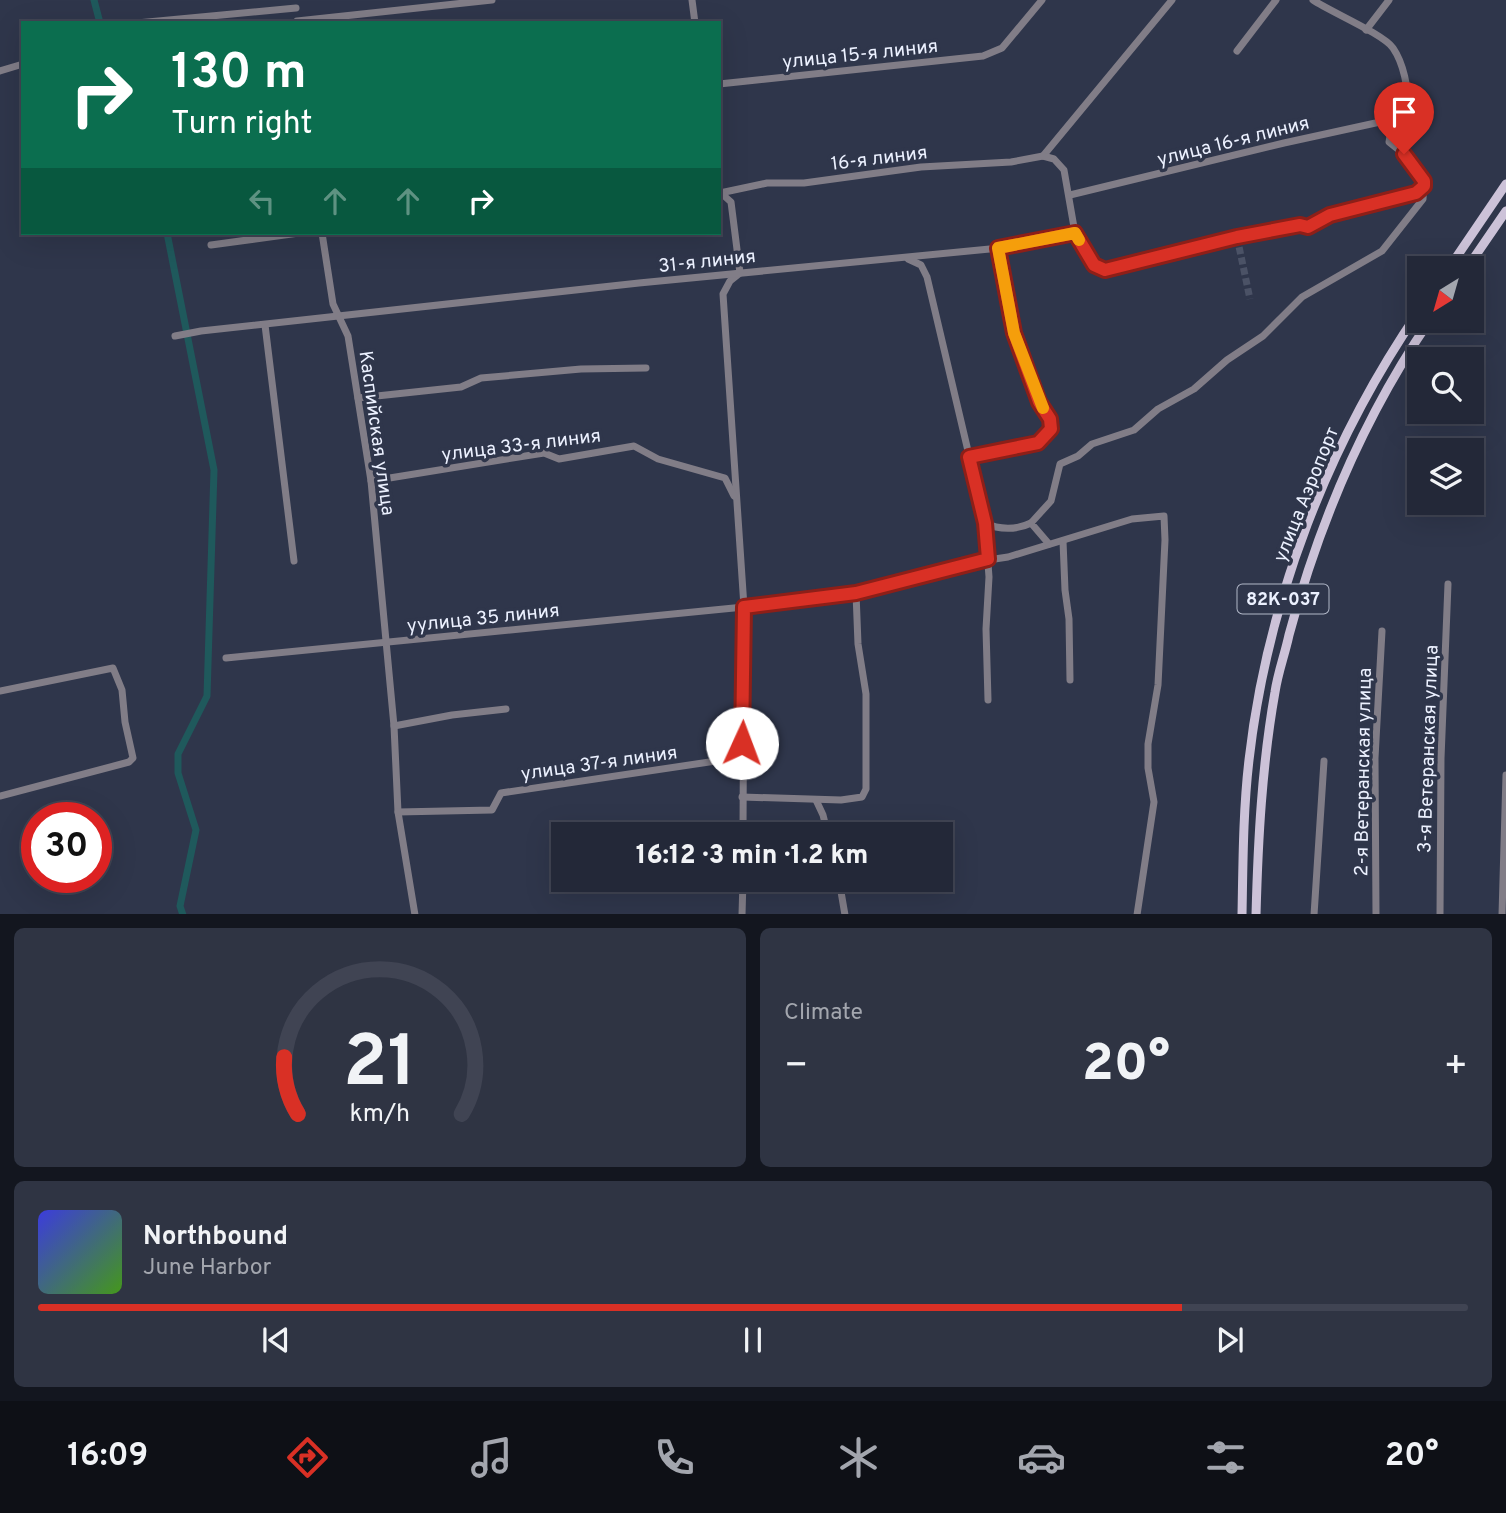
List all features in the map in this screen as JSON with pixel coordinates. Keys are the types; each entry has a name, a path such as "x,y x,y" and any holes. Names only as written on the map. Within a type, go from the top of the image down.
{"main road":[{"path":"1457,256 1506,184"},
{"path":"1475,256 1506,211"},
{"name":"улица Аэропорт","path":"1242,914 1244,810 1249,759 1264,668 1276,621 1309,521 1348,432 1407,329"},
{"name":"улица Аэропорт","path":"1256,914 1264,769 1275,690 1297,606 1319,539 1367,425 1421,333"}],"street":[{"path":"306,21 492,0"},
{"path":"692,0 695,21"},
{"name":"улица 15-я линия","path":"721,84 983,56 1002,48 1042,0"},
{"path":"1172,0 1042,156 1054,159 1064,170 1075,233 1094,265 1105,270 1112,269 1237,237 1300,225 1308,227 1341,211 1408,197 1424,186"},
{"path":"1237,51 1276,0"},
{"path":"985,523 999,528 1016,528 1031,523 1051,501 1060,464 1078,456 1091,443 1134,430 1158,409 1194,389 1227,360 1263,336 1302,297 1382,251 1423,199 1424,181 1415,166 1389,142 1408,107 1402,69 1392,47 1312,0"},
{"path":"1366,30 1389,0"},
{"path":"153,21 295,4"},
{"path":"0,71 21,65"},
{"name":"улица 16-я линия","path":"1070,195 1404,116"},
{"name":"16-я линия","path":"721,193 767,183 804,183 921,166 1010,162 1042,156"},
{"path":"721,194 731,202 740,273 730,281 723,294 744,607 743,822"},
{"name":"31-я линия","path":"175,336 740,273 998,248 1075,233"},
{"path":"211,245 284,235"},
{"name":"Каспийская улица","path":"322,235 333,304 348,336 371,481 394,726 398,812 415,914"},
{"path":"969,457 1038,443 1051,429 1050,419 1039,402 1014,333 998,248"},
{"path":"900,258 916,261 925,271 985,523 989,577 986,629 988,700"},
{"path":"265,325 294,561"},
{"path":"358,398 461,387 481,378 581,369 646,368"},
{"name":"улица 33-я линия","path":"371,481 544,453 559,459 634,446 658,459 725,478 738,503"},
{"name":"уулица 35 линия","path":"226,657 744,607 856,593 988,559 1008,557 1132,519 1164,516 1158,685 1148,744 1148,768 1154,802 1137,914"},
{"path":"1031,523 1049,544"},
{"path":"1063,541 1070,680"},
{"name":"3-я Ветеранская улица","path":"1440,914 1441,758 1448,584"},
{"path":"742,797 841,800 862,797 866,789 866,694 858,644 856,593"},
{"name":"2-я Ветеранская улица","path":"1376,914 1375,758 1382,631"},
{"path":"0,691 113,668 122,690 125,722 133,758 129,762 0,796"},
{"path":"394,726 452,715 506,709"},
{"name":"улица 37-я линия","path":"398,812 492,810 501,793 743,758"},
{"path":"1314,914 1324,761"},
{"path":"1502,914 1506,775"},
{"path":"816,800 825,822"},
{"path":"742,914 743,892"},
{"path":"841,892 845,914"}],"waterway":[{"path":"94,0 99,21"},
{"path":"167,235 214,470 207,696 178,754 178,773 196,830 180,906 183,914"}],"tunnel":[{"path":"1237,237 1250,299"}],"slow traffic":[{"path":"1043,408 1014,333 998,248 1075,233 1079,240"}],"route":[{"path":"742,743 744,607 856,593 988,559 985,523 969,457 1038,443 1051,429 1050,419 1039,402 1014,333 998,248 1075,233 1094,265 1105,270 1237,237 1300,225 1308,227 1341,211 1416,193 1424,186 1424,181 1404,154"}]}
